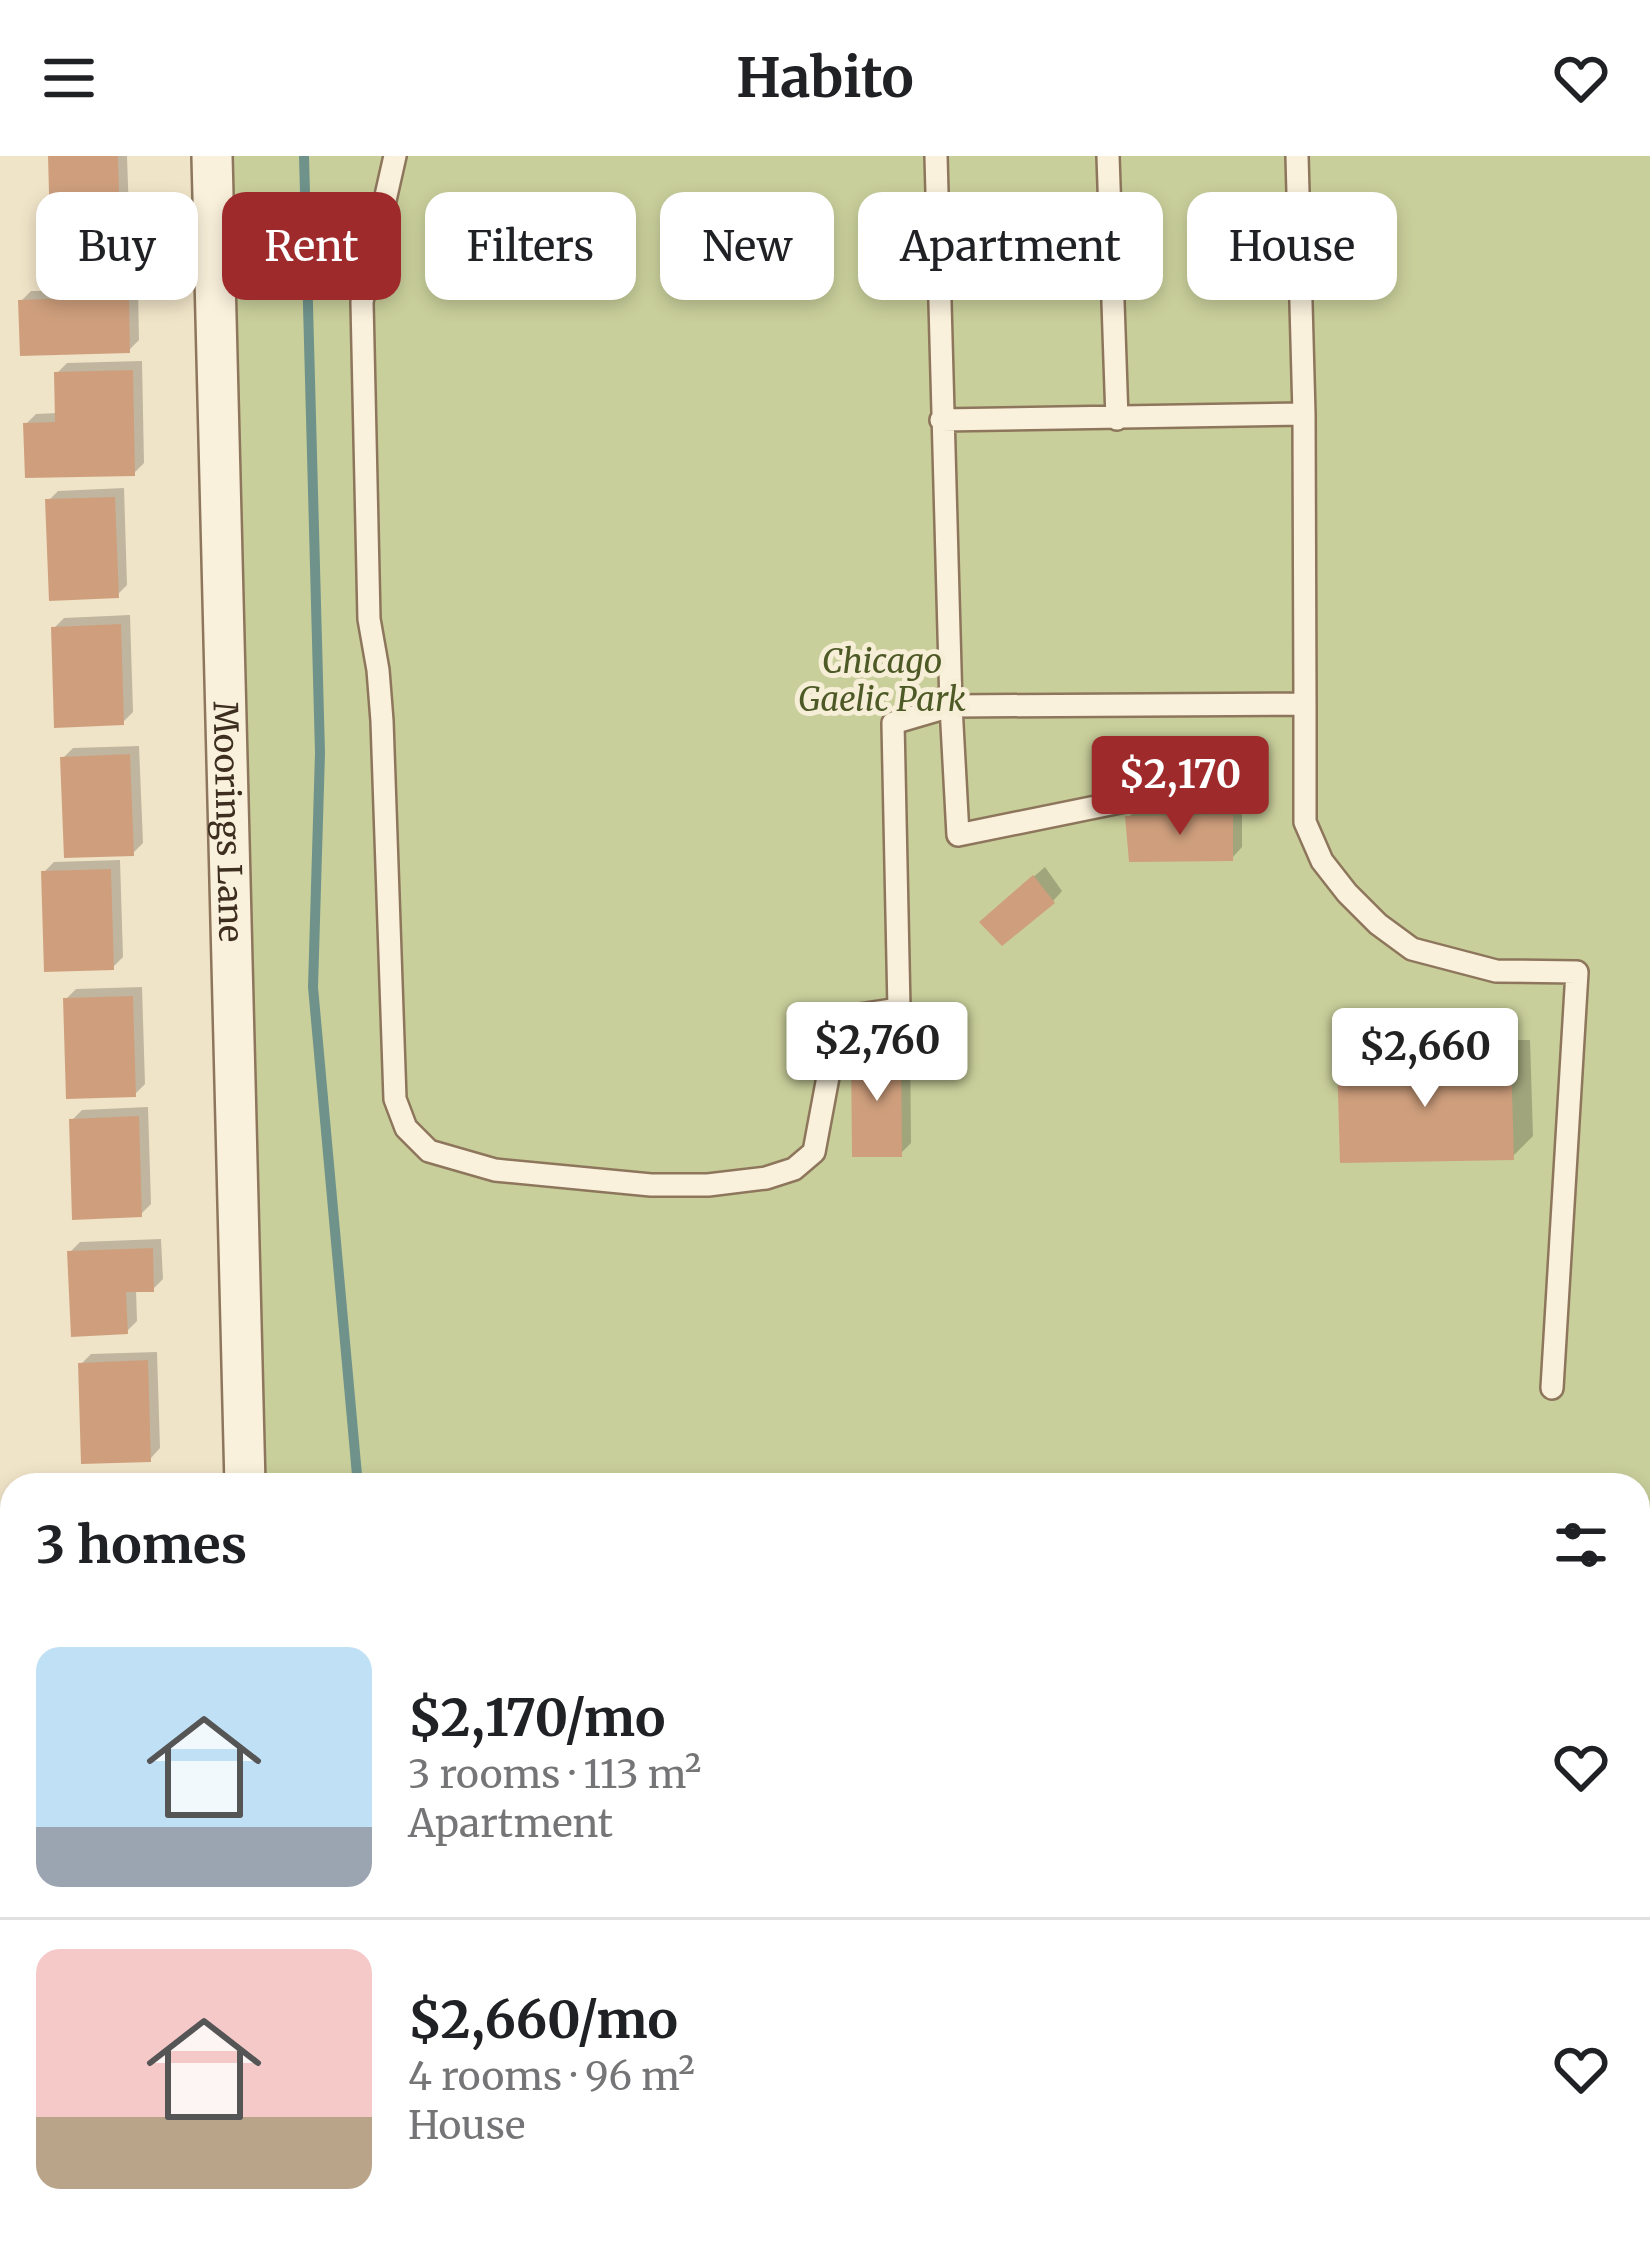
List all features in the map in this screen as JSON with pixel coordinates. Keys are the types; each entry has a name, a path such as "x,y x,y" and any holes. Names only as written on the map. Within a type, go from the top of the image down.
{"street":[{"name":"Moorings Lane","path":"212,156 245,1473"}],"lane":[{"path":"395,156 362,302 369,619 382,721 394,1099 406,1128 429,1151 495,1170 651,1185 708,1185 766,1178 794,1169 814,1152 839,1018 899,1009 893,723 950,706 1305,704"},
{"path":"935,156 950,706 958,835 1190,788"},
{"path":"1108,156 1117,418"},
{"path":"1298,156 1305,822 1322,861 1347,893 1412,949 1496,971 1577,972 1552,1388"},
{"path":"941,420 1304,414"}],"green space":[{"name":"Chicago Gaelic Park","path":"212,156 1650,156 1650,1473 245,1473"}],"building":[{"path":"48,156 118,156 119,192 49,192"},
{"path":"18,300 129,300 130,353 20,356"},
{"path":"133,370 135,476 25,478 23,423 55,422 54,372"},
{"path":"115,497 119,598 49,601 45,499"},
{"path":"121,624 124,725 54,728 51,627"},
{"path":"130,754 134,856 64,858 60,757"},
{"path":"1233,815 1233,861 1129,862 1125,816"},
{"path":"111,869 114,970 44,972 41,871"},
{"path":"1033,875 1055,903 1002,946 979,922"},
{"path":"133,996 136,1097 66,1099 63,998"},
{"path":"901,1049 902,1157 852,1157 851,1052"},
{"path":"1337,1059 1511,1059 1514,1160 1340,1163"},
{"path":"139,1116 142,1217 72,1220 69,1119"},
{"path":"153,1248 154,1292 126,1292 128,1334 71,1337 67,1251"},
{"path":"148,1360 151,1462 81,1464 78,1363"}],"waterway":[{"path":"304,156 320,753 313,987 357,1473"}]}
